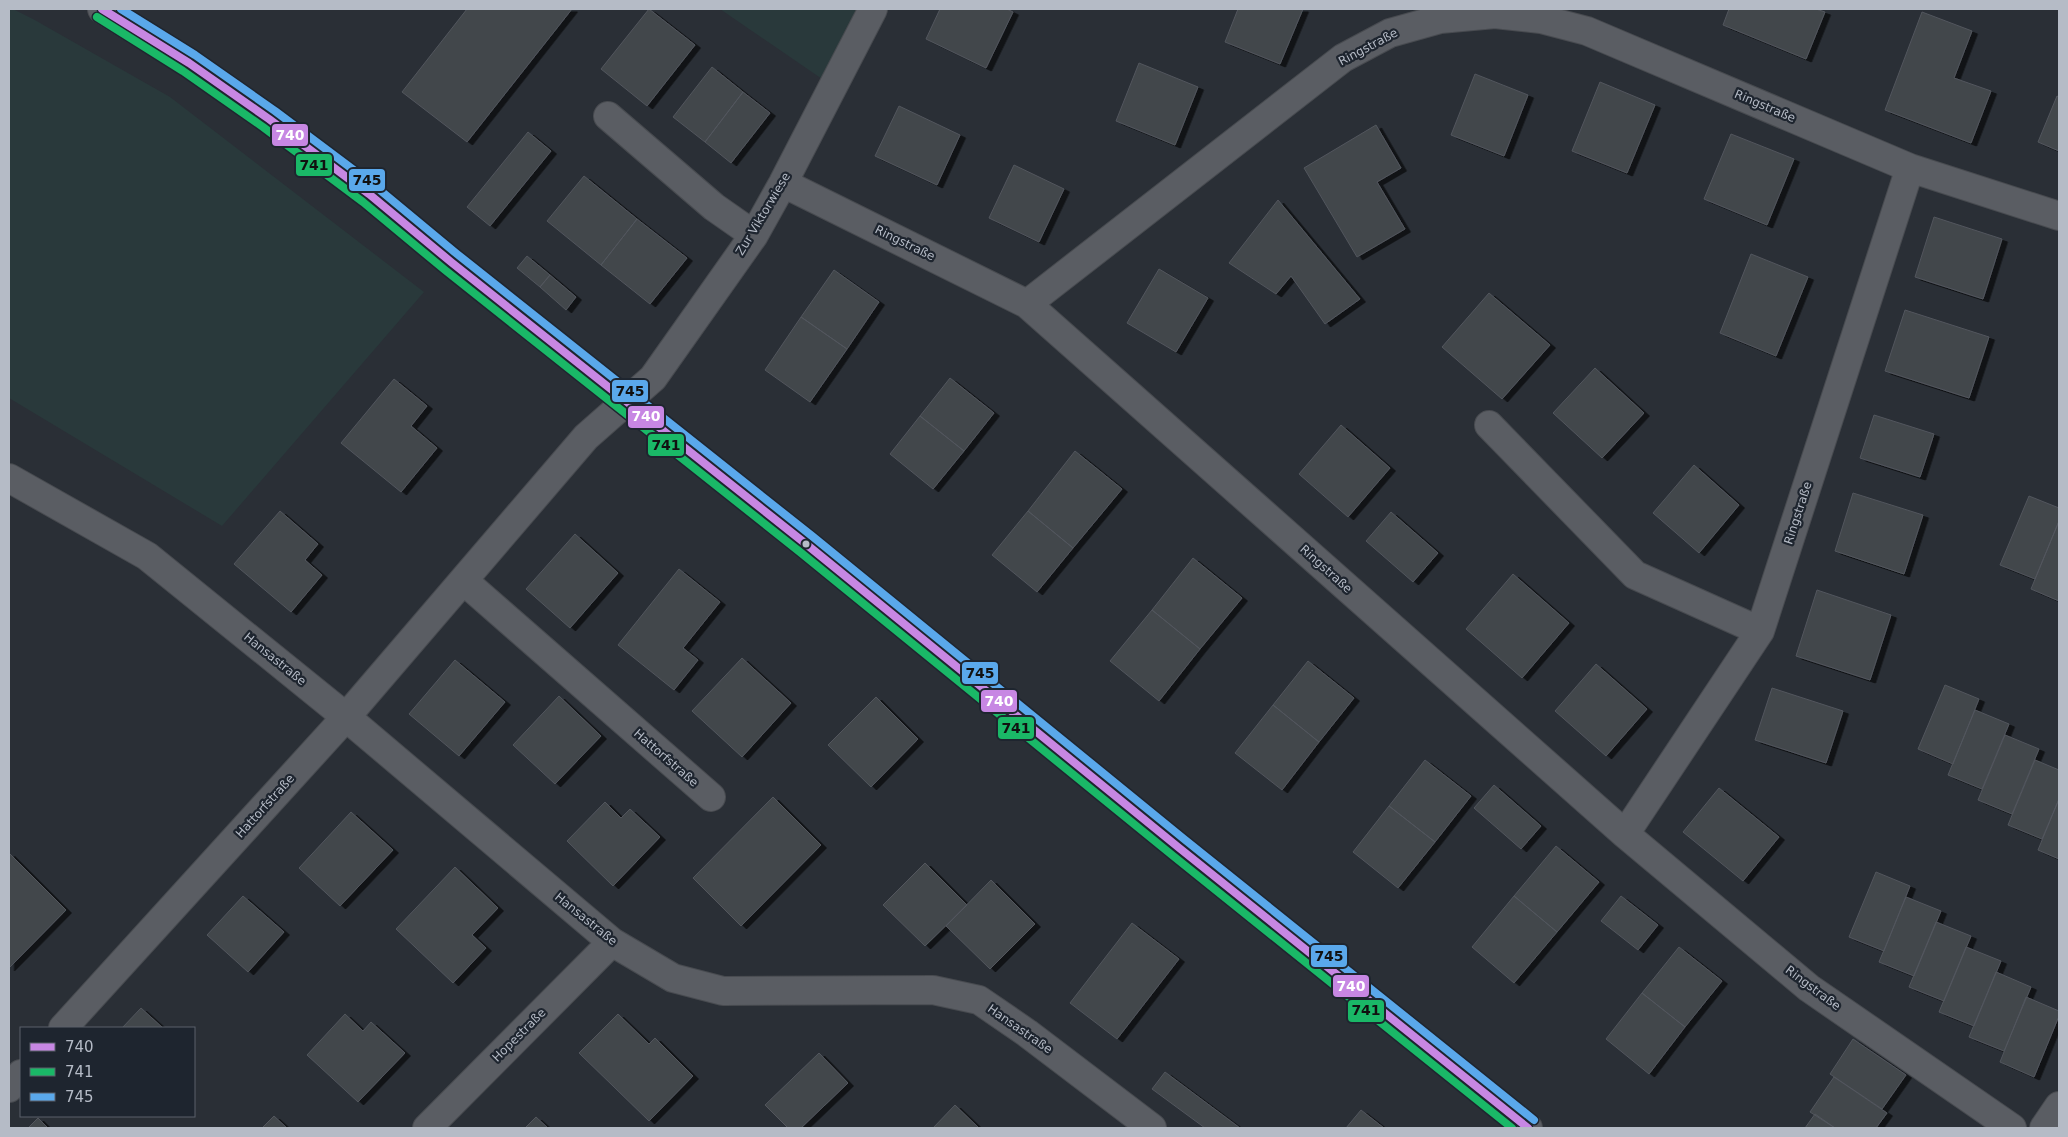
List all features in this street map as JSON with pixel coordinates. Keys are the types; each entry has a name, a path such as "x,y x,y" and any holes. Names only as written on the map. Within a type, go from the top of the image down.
{"street":[{"path":"102,9 189,63 269,119 368,194 806,544 1178,847 1528,1128"},
{"name":"Zur Viktorwiese","path":"626,401 653,378 754,235 873,9"},
{"name":"Ringstraße","path":"1027,304 1343,58 1390,33 1440,19 1495,14 1541,19 1587,30 1910,168 2059,216"},
{"path":"608,116 714,207 754,235"},
{"name":"Ringstraße","path":"1625,834 1760,631 1910,168"},
{"name":"Ringstraße","path":"783,183 1027,304 1625,834 1809,988 2012,1128"},
{"name":"Hattorfstraße","path":"64,1027 346,717 586,437 626,401"},
{"path":"1489,425 1636,575 1760,631"},
{"name":"Hansastraße","path":"9,478 147,556 346,717 612,942 673,978 723,991 933,990 979,1000 1028,1033 1152,1128"},
{"name":"Hattorfstraße","path":"464,581 711,797"},
{"name":"Hopestraße","path":"426,1128 612,942"},
{"path":"9,1088 20,1075"},
{"path":"2044,1128 2059,1106"}],"shaded area":[{"path":"9,9 13,9 33,19 170,97 424,292 222,526 9,398"},
{"path":"720,9 863,9 825,81"}],"building":[{"path":"467,9 572,9 467,142 402,92"},
{"path":"649,9 695,45 647,106 601,69"},
{"path":"940,9 1007,9 1013,12 986,68 926,39"},
{"path":"1238,9 1303,9 1280,64 1225,42"},
{"path":"1729,9 1816,9 1825,12 1806,59 1723,25"},
{"path":"1922,12 1972,31 1954,78 1991,91 1971,143 1885,110"},
{"path":"1139,63 1198,87 1175,145 1116,121"},
{"path":"712,67 743,92 705,142 673,117"},
{"path":"1475,74 1528,95 1504,156 1451,135"},
{"path":"1600,82 1655,105 1627,173 1572,151"},
{"path":"743,92 770,113 731,163 705,142"},
{"path":"2057,96 2059,97 2059,151 2038,142"},
{"path":"899,106 960,135 937,185 875,156"},
{"path":"1376,125 1401,168 1377,182 1405,229 1357,257 1304,168"},
{"path":"528,132 551,151 490,226 467,207"},
{"path":"1731,134 1794,159 1767,225 1704,199"},
{"path":"1014,165 1064,189 1039,242 989,218"},
{"path":"584,176 637,219 601,265 547,221"},
{"path":"1278,200 1360,299 1325,324 1291,276 1276,294 1229,263"},
{"path":"1934,217 2002,239 1983,299 1915,277"},
{"path":"637,219 687,258 650,304 601,265"},
{"path":"1751,254 1808,277 1776,356 1720,333"},
{"path":"527,256 550,275 540,287 517,268"},
{"path":"1159,269 1208,298 1176,352 1127,323"},
{"path":"834,270 879,302 847,349 801,317"},
{"path":"550,275 576,297 566,310 540,287"},
{"path":"1489,293 1550,345 1502,399 1442,347"},
{"path":"1905,310 1989,337 1969,398 1885,371"},
{"path":"801,317 847,349 810,402 765,370"},
{"path":"1595,368 1644,413 1602,458 1553,413"},
{"path":"950,378 994,413 964,451 920,416"},
{"path":"394,379 427,406 411,426 437,448 401,492 341,443"},
{"path":"1874,415 1934,434 1920,477 1860,458"},
{"path":"920,416 964,451 933,489 890,454"},
{"path":"1341,425 1390,468 1348,517 1299,474"},
{"path":"1075,451 1122,489 1073,548 1028,511"},
{"path":"1694,465 1739,505 1699,553 1653,513"},
{"path":"1853,493 1923,515 1904,574 1835,551"},
{"path":"2029,496 2059,508 2059,521 2035,579 2000,565"},
{"path":"280,511 318,544 305,560 322,575 291,612 234,564"},
{"path":"1028,511 1073,548 1037,592 992,555"},
{"path":"1391,512 1438,553 1413,582 1366,541"},
{"path":"2059,521 2059,601 2031,589"},
{"path":"575,534 618,573 570,628 526,589"},
{"path":"1193,558 1242,598 1200,649 1152,610"},
{"path":"679,569 720,602 683,648 698,660 674,690 618,645"},
{"path":"1513,574 1569,623 1522,678 1466,629"},
{"path":"1817,590 1891,615 1870,680 1796,656"},
{"path":"1152,610 1200,649 1159,701 1110,661"},
{"path":"742,658 791,703 742,757 692,711"},
{"path":"455,660 505,702 459,756 409,714"},
{"path":"1308,661 1354,698 1319,742 1273,705"},
{"path":"1596,664 1647,709 1606,756 1555,711"},
{"path":"1945,685 1979,699 1953,764 1918,749"},
{"path":"1772,688 1843,711 1826,763 1755,740"},
{"path":"559,696 601,736 555,784 513,745"},
{"path":"876,697 918,739 871,787 828,745"},
{"path":"1273,705 1319,742 1282,790 1235,753"},
{"path":"1975,710 2009,724 1982,789 1948,775"},
{"path":"2005,735 2039,749 2012,814 1978,800"},
{"path":"1425,760 1471,796 1435,842 1389,806"},
{"path":"2035,760 2059,770 2059,799 2042,839 2008,825"},
{"path":"1494,785 1541,826 1521,849 1474,808"},
{"path":"1719,788 1779,837 1743,881 1683,832"},
{"path":"773,797 821,845 741,926 693,878"},
{"path":"2059,799 2059,859 2038,850"},
{"path":"605,802 621,818 630,809 660,837 613,886 567,841"},
{"path":"1389,806 1435,842 1398,888 1353,852"},
{"path":"351,812 393,850 340,906 299,868"},
{"path":"1556,846 1599,882 1557,932 1514,896"},
{"path":"9,853 66,910 9,968"},
{"path":"925,863 967,905 925,946 883,905"},
{"path":"455,867 498,908 472,935 486,948 453,983 396,929"},
{"path":"1876,872 1910,886 1884,951 1849,937"},
{"path":"991,880 1035,924 990,969 946,926"},
{"path":"243,896 284,932 248,972 207,935"},
{"path":"1514,896 1557,932 1514,983 1472,947"},
{"path":"1621,896 1658,925 1638,950 1601,921"},
{"path":"1906,897 1941,911 1914,976 1879,962"},
{"path":"1936,922 1971,936 1944,1001 1909,987"},
{"path":"1132,923 1179,959 1117,1039 1070,1003"},
{"path":"1679,947 1722,981 1685,1027 1642,993"},
{"path":"1966,947 2001,961 1974,1026 1939,1012"},
{"path":"1996,972 2031,987 2004,1051 1969,1037"},
{"path":"1642,993 1685,1027 1649,1074 1606,1039"},
{"path":"2026,997 2059,1011 2059,1016 2034,1077 2000,1062"},
{"path":"141,1008 162,1027 123,1027"},
{"path":"345,1014 363,1031 371,1022 405,1053 358,1102 307,1055"},
{"path":"618,1014 649,1044 655,1038 693,1076 649,1121 579,1053"},
{"path":"1853,1039 1906,1075 1882,1109 1830,1074"},
{"path":"819,1053 848,1083 801,1128 788,1128 765,1105"},
{"path":"1165,1072 1240,1128 1205,1128 1152,1089"},
{"path":"1834,1077 1887,1113 1876,1128 1835,1128 1810,1112"},
{"path":"955,1105 979,1128 933,1128"},
{"path":"1361,1110 1384,1128 1346,1128"},
{"path":"1815,1114 1835,1128 1805,1128"},
{"path":"274,1116 287,1128 262,1128"},
{"path":"536,1117 548,1128 525,1128"},
{"path":"38,1118 48,1128 28,1128"}],"transit line":[{"name":"740","path":"102,9 189,63 269,119 369,194 451,262 806,544 1178,847 1528,1128"},
{"name":"745","path":"121,9 195,55 275,111 375,186 457,254 812,536 1184,839 1534,1120"},
{"name":"741","path":"97,17 183,71 263,127 363,202 445,270 800,552 1172,855 1512,1128"}]}
